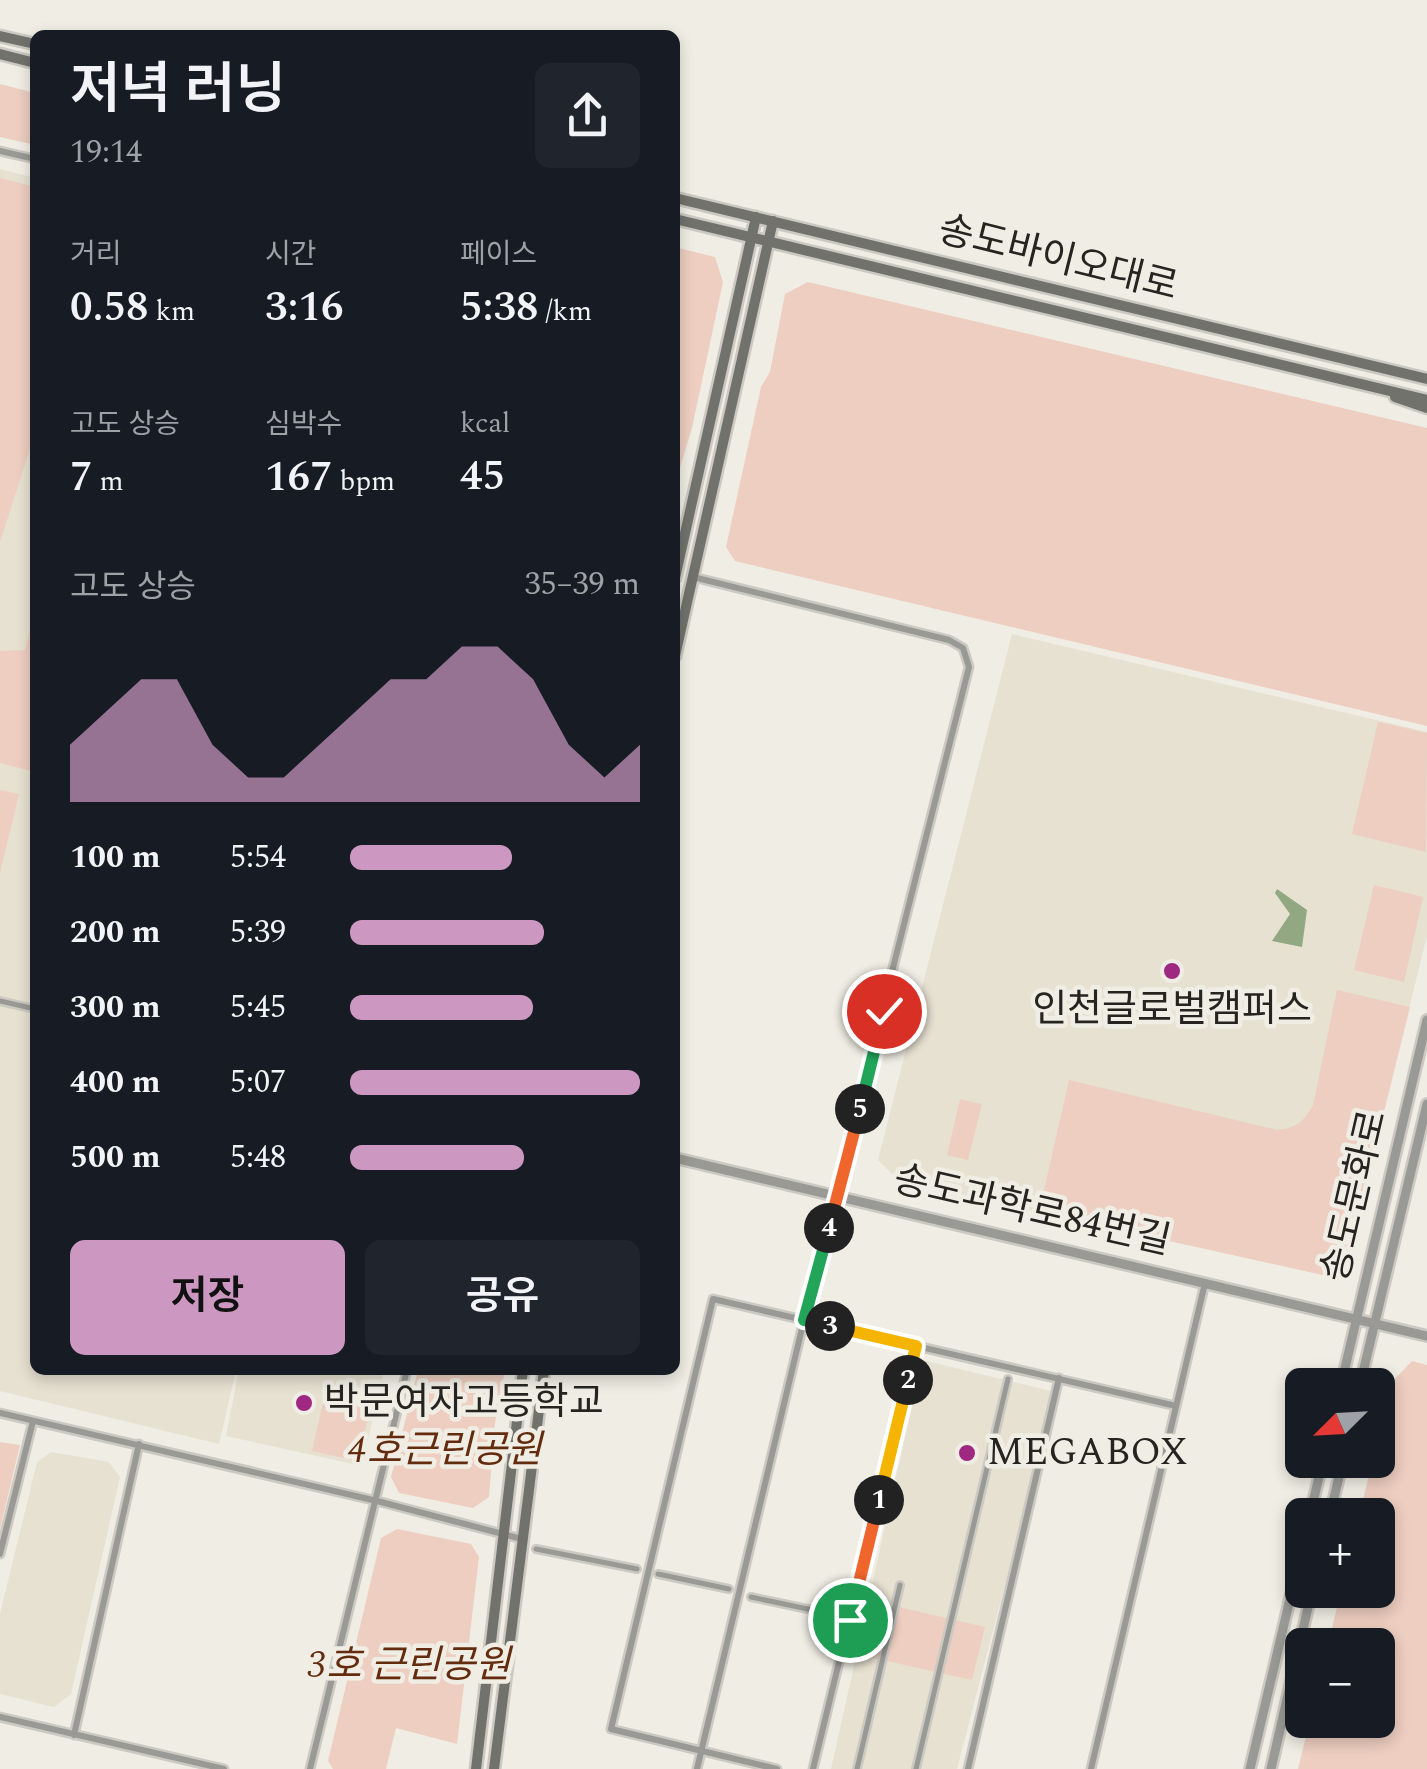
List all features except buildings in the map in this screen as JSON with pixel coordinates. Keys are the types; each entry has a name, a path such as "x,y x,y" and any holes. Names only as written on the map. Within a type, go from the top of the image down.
{"main road":[{"path":"0,36 30,43"},
{"path":"0,54 30,62"},
{"name":"송도바이오대로","path":"680,199 1427,380"},
{"path":"680,556 756,217"},
{"name":"송도바이오대로","path":"680,220 1427,400"},
{"path":"680,633 773,221"},
{"path":"1381,389 1427,408"},
{"path":"476,1769 523,1375"},
{"path":"494,1769 543,1375"}],"street":[{"path":"0,151 30,159"},
{"path":"692,577 949,640 962,648 969,667 804,1320 696,1769"},
{"path":"0,1000 30,1007"},
{"name":"송도문화로","path":"1345,1368 1427,1020"},
{"name":"송도문화로","path":"1364,1368 1427,1104"},
{"name":"송도과학로84번길","path":"680,1159 1427,1336"},
{"path":"1091,1769 1205,1282"},
{"path":"778,1769 611,1729 713,1299 1176,1406"},
{"path":"813,1769 916,1346"},
{"path":"310,1769 406,1375"},
{"path":"968,1769 1059,1378"},
{"path":"916,1769 1008,1379"},
{"path":"0,1414 378,1500 522,1539"},
{"path":"0,1554 33,1421"},
{"path":"74,1735 139,1444"},
{"path":"536,1548 636,1569"},
{"path":"658,1574 728,1589"},
{"path":"857,1769 900,1585"},
{"path":"751,1598 836,1615"},
{"path":"1250,1769 1288,1608"},
{"path":"1271,1769 1308,1608"},
{"path":"0,1717 224,1769"}],"shaded area":[{"path":"0,169 30,177 30,1375 235,1375 219,1444 0,1391"},
{"name":"인천글로벌캠퍼스","path":"1012,634 1427,732 1427,936 1345,1269 1332,1277 899,1181 878,1160"},
{"path":"1277,889 1307,910 1302,947 1272,941 1290,914 1275,893"},
{"path":"922,1360 1055,1392 957,1769 831,1769"},
{"name":"박문여자고등학교","path":"238,1375 383,1375 362,1466 226,1436"},
{"path":"51,1452 109,1462 120,1477 71,1694 54,1707 0,1694 0,1614 37,1462"}],"green space":[{"path":"0,84 30,92 30,144 0,137"},
{"path":"0,178 30,186 30,449 0,542"},
{"path":"680,248 715,257 723,282 680,468"},
{"path":"808,282 1427,428 1427,726 735,561 726,547 761,387 770,372 785,294"},
{"path":"30,630 30,771 0,763 0,651 25,650"},
{"path":"1378,722 1427,733 1426,852 1352,834"},
{"path":"0,790 19,794 0,873"},
{"path":"1374,885 1423,897 1404,982 1354,970"},
{"path":"1337,990 1410,1007 1345,1269 1332,1277 1039,1212 1069,1080 1277,1130 1289,1128 1303,1120 1313,1105"},
{"path":"960,1099 982,1104 968,1160 947,1155"},
{"path":"1412,1361 1427,1365 1427,1769 1298,1769 1306,1738 1395,1738 1395,1628 1332,1628 1337,1608 1395,1608 1395,1498 1363,1498 1368,1478 1395,1478 1395,1379"},
{"name":"4호근린공원","path":"417,1375 504,1375 495,1423 489,1497 473,1508 399,1493 391,1477"},
{"path":"328,1381 374,1391 358,1461 312,1451"},
{"path":"0,1442 20,1445 0,1529"},
{"name":"3호 근린공원","path":"397,1529 471,1544 479,1557 457,1744 396,1728 386,1769 333,1769 328,1761 381,1538"},
{"path":"869,1600 985,1627 972,1680 856,1654"}],"place":[{"name":"인천글로벌캠퍼스","path":"1172,971"},
{"name":"박문여자고등학교","path":"304,1403"},
{"name":"MEGABOX","path":"967,1453"}],"route":[{"path":"850,1620 916,1346 804,1320 884,1011"}]}
